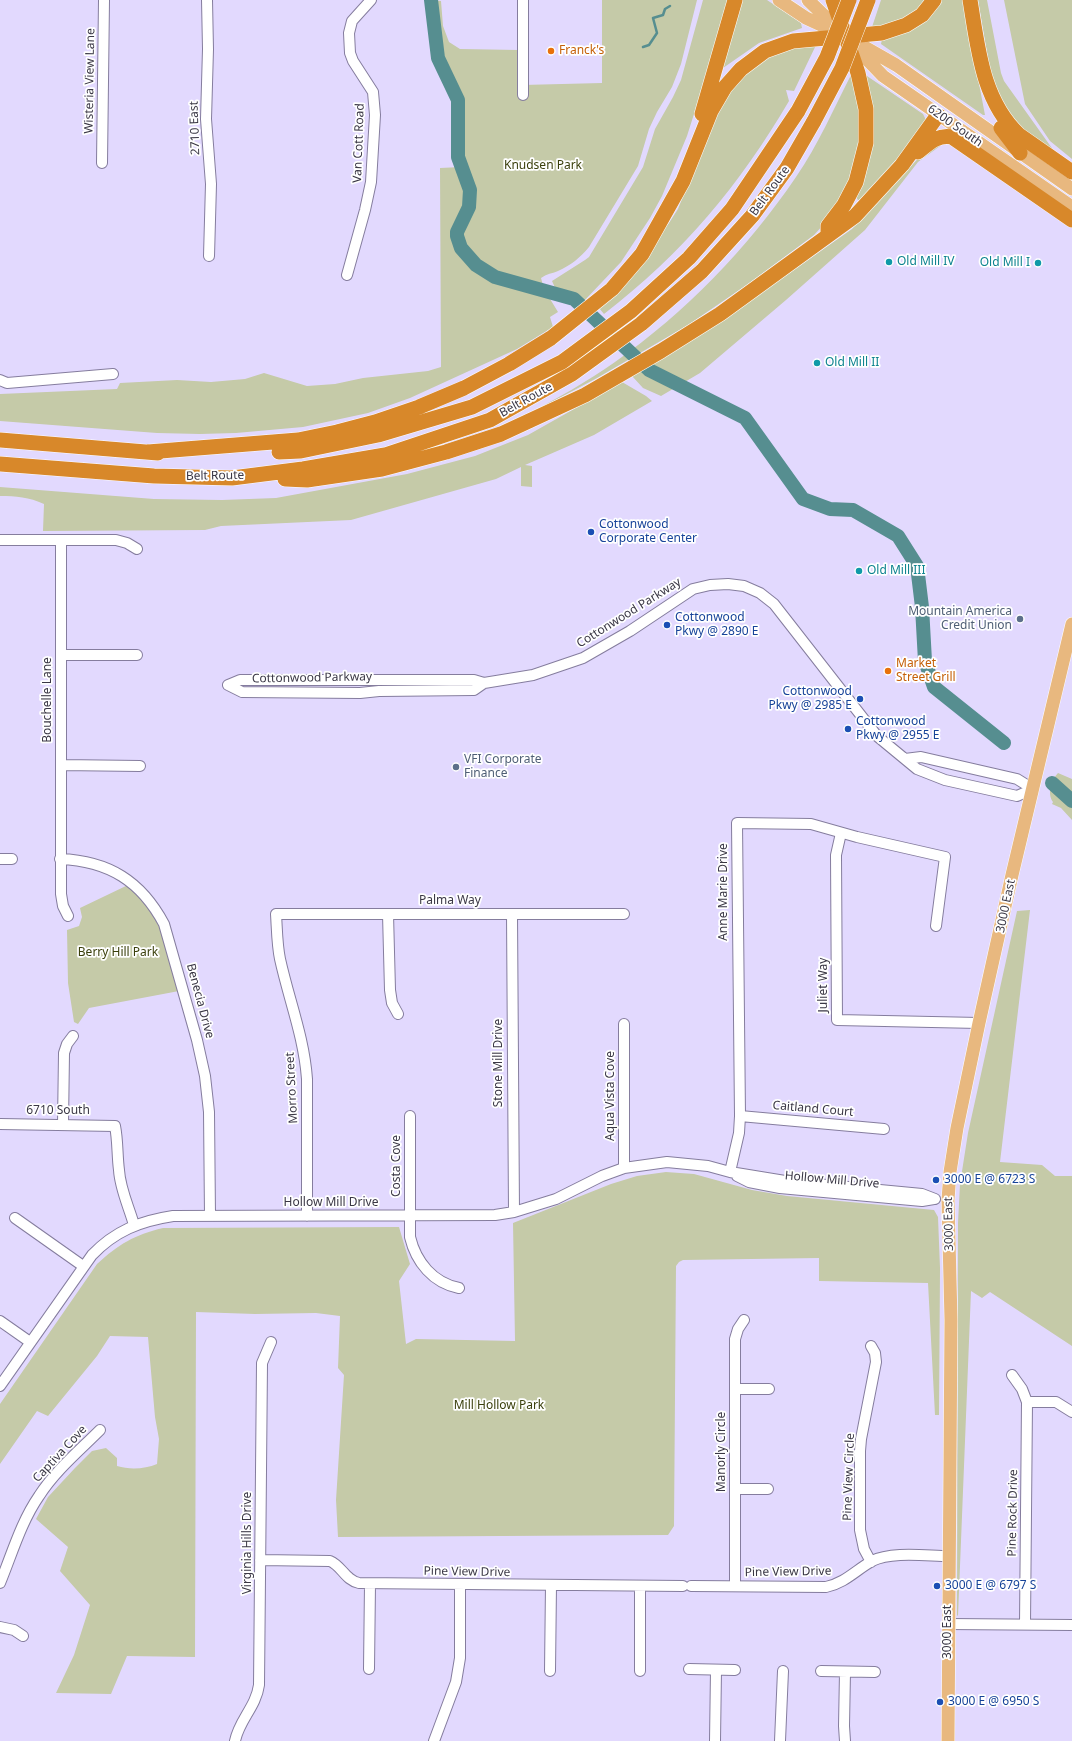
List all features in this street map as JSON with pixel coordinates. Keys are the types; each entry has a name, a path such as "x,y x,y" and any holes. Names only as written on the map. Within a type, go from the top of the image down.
{"highway":[{"path":"683,181 735,0"},
{"path":"828,235 828,226 844,205 856,182 866,143 866,108 858,73 833,0"},
{"name":"Belt Route","path":"0,440 148,452 222,455 301,451 378,435 472,407 562,362 632,311 689,258 732,209 798,111 827,57 849,0"},
{"name":"Belt Route","path":"0,464 154,476 232,478 303,469 385,455 490,420 572,374 641,324 702,271 752,216 787,168 814,121 842,68 868,0"},
{"path":"148,452 298,440 375,422 419,407 464,388 551,338 612,289 642,254 683,181 711,111 725,87 741,69 765,51 793,41 882,33 906,25 922,15 934,0"},
{"path":"970,0 985,97 992,115 1020,153"},
{"path":"982,70 993,99 1012,128 1020,136 1072,172"},
{"path":"232,478 307,480 382,469 446,452 501,434 585,395 661,351 720,314 855,216 902,165 938,115"},
{"path":"902,165 938,137 952,137 1072,220"}],"main road":[{"name":"6200 South","path":"779,0 806,18 845,36 896,65 1072,189"},
{"name":"6200 South","path":"808,0 883,76 1072,208"},
{"name":"3000 East","path":"948,1741 951,1312 948,1200 953,1150 980,1023 1072,624"}],"street":[{"name":"Wisteria View Lane","path":"102,163 104,0"},
{"name":"2710 East","path":"207,0 208,56 206,119 210,184 209,256"},
{"name":"Van Cott Road","path":"347,275 371,182 374,115 373,92 353,61 350,53 349,33 352,21 371,0"},
{"path":"523,0 523,95"},
{"path":"0,380 7,383 113,374"},
{"path":"0,540 116,540 127,543 137,549"},
{"name":"Bouchelle Lane","path":"61,540 60,859 61,894 63,906 68,916"},
{"name":"Cottonwood Parkway","path":"484,683 474,690 332,693 242,692 228,685 240,680 474,680 484,683 533,676 583,658 630,631 693,589 710,585 728,584 744,586 760,593 774,604 877,736 917,769 945,780 1017,796 1033,789"},
{"path":"61,655 137,655"},
{"path":"905,759 921,757 1017,779 1033,789"},
{"path":"61,765 140,766"},
{"name":"Anne Marie Drive","path":"730,1172 739,1133 740,1116 737,823 811,824 841,833 945,857 936,926"},
{"name":"Juliet Way","path":"841,833 836,855 837,1020 980,1023"},
{"path":"0,859 12,859"},
{"name":"Benecia Drive","path":"60,859 86,861 118,873 146,896 156,909 164,924 197,1040 205,1076 209,1112 210,1216"},
{"name":"Palma Way","path":"276,914 624,914"},
{"name":"Morro Street","path":"276,914 280,958 303,1042 305,1058 307,1079 307,1216"},
{"path":"388,914 390,990 392,1003 398,1014"},
{"name":"Stone Mill Drive","path":"512,914 514,1212"},
{"name":"Aqua Vista Cove","path":"624,1024 624,1168"},
{"path":"63,1124 64,1053 67,1044 73,1036"},
{"name":"Costa Cove","path":"410,1116 410,1237 413,1250 419,1261 439,1281 448,1286 459,1288"},
{"name":"Caitland Court","path":"740,1116 884,1129"},
{"name":"6710 South","path":"0,1124 115,1126 118,1139 118,1169 120,1182 134,1225"},
{"name":"Hollow Mill Drive","path":"0,1386 92,1255 122,1230 153,1219 173,1216 473,1216 514,1212 556,1199 602,1176 624,1168 650,1164 684,1163 708,1166 730,1172 791,1182 922,1194 935,1199 948,1200"},
{"path":"15,1218 83,1266"},
{"name":"Manorly Circle","path":"735,1586 735,1339 738,1329 744,1320"},
{"path":"0,1321 30,1342"},
{"name":"Virginia Hills Drive","path":"235,1741 240,1727 255,1702 260,1685 262,1363 271,1342"},
{"name":"Pine View Circle","path":"871,1346 875,1353 876,1362 861,1439 860,1530 864,1549 871,1562"},
{"path":"1012,1376 1022,1389 1028,1402 1056,1402 1072,1412"},
{"path":"735,1389 769,1389"},
{"name":"Pine Rock Drive","path":"1026,1624 1028,1402"},
{"name":"Captiva Cove","path":"0,1583 25,1522 40,1495 48,1483 100,1430"},
{"path":"735,1489 768,1490"},
{"name":"Pine View Drive","path":"260,1560 330,1561 335,1563 348,1579 353,1582 370,1584 826,1587 845,1581 871,1562 882,1557 949,1556"},
{"path":"369,1669 370,1584"},
{"path":"434,1741 459,1670 460,1585"},
{"path":"550,1671 551,1586"},
{"path":"640,1586 640,1671"},
{"path":"948,1624 1072,1625"},
{"path":"0,1627 14,1630 23,1636"},
{"path":"689,1669 735,1670"},
{"path":"715,1741 716,1670"},
{"path":"780,1741 783,1671"},
{"path":"821,1672 875,1672"},
{"path":"845,1672 845,1741"}],"green space":[{"name":"Knudsen Park","path":"431,0 441,1 443,26 449,42 460,49 519,50 518,84 522,85 602,83 602,0 697,0 681,64 672,87 649,129 638,166 586,251 567,266 541,278 544,289 558,312 550,317 553,327 517,349 410,398 368,413 303,427 236,433 200,434 157,433 0,421 0,394 117,389 120,383 177,380 211,382 245,379 264,373 307,386 335,384 363,378 428,371 441,367 440,168 461,167 458,157 458,100 438,58"},
{"path":"703,0 730,0 687,136 662,196 650,218 621,262 584,301 576,296 557,292 552,281 589,257 643,167 655,129 681,80"},
{"path":"741,0 767,0 801,23 802,28 759,43 723,68"},
{"path":"881,0 929,0 912,15 871,30"},
{"path":"942,0 963,0 985,115 881,44 882,39 933,11"},
{"path":"978,0 987,0 1001,73 1004,81 1054,151 1025,134 1004,111 990,70"},
{"path":"1004,0 1072,0 1072,159 1050,141 1025,104"},
{"path":"817,43 794,91 786,90 789,101 750,162 729,190 684,242 659,267 633,291 604,314 599,308 669,223 678,209 706,138 730,85 774,52"},
{"path":"852,73 856,85 861,132 852,177 824,224 814,235 748,284 688,325 597,378 527,415 583,383 641,343 714,278 757,229 796,177 819,139"},
{"path":"867,76 923,114 926,120 894,164 861,200 858,200 856,197 865,78"},
{"path":"947,141 918,162 865,230 700,373 661,396 643,388 632,376 677,349 761,293 852,229 928,148"},
{"path":"622,382 652,401 594,435 525,465 532,466 532,487 521,486 521,467 496,479 351,520 221,526 205,530 43,531 44,504 22,497 0,496 0,487 154,499 222,500 276,498 407,474 475,456 528,435"},
{"path":"1058,773 1072,779 1072,820 1061,808 1052,804 1053,802 1050,791 1053,779"},
{"name":"Berry Hill Park","path":"128,885 148,904 160,925 179,991 89,1008 78,1024 74,1022 68,983 67,930 79,926 82,917 80,908"},
{"path":"1030,910 1000,1162 1042,1165 1055,1176 1072,1176 1072,1346 990,1292 982,1298 971,1291 958,1616 958,1223 960,1184 968,1133 1017,911"},
{"name":"Mill Hollow Park","path":"666,1172 694,1174 752,1190 787,1196 934,1210 938,1217 940,1268 939,1415 935,1415 928,1283 819,1281 819,1258 683,1260 676,1266 674,1526 668,1535 338,1537 336,1500 344,1375 338,1368 340,1316 316,1313 255,1314 196,1312 195,1657 127,1656 111,1694 56,1693 74,1655 90,1605 60,1571 68,1547 36,1519 48,1497 92,1451 106,1448 117,1458 117,1466 127,1468 148,1467 157,1464 159,1439 155,1417 148,1337 110,1336 97,1356 48,1416 37,1411 0,1464 0,1404 97,1264 105,1257 135,1237 163,1228 399,1227 410,1264 399,1281 406,1344 416,1339 515,1341 513,1223 611,1184 637,1176"}],"waterway":[{"path":"431,0 438,58 458,100 458,157 470,190 469,207 457,232 461,248 476,265 495,277 574,299 649,370 745,418 803,499 830,509 853,510 898,536 917,566 922,607 925,661 934,687 1004,743"},
{"path":"643,47 649,45 657,33 653,18 663,15 665,9 670,6"},
{"path":"1052,783 1072,801"}],"place":[{"name":"Franck's","path":"551,51"},
{"name":"Old Mill IV","path":"889,262"},
{"name":"Old Mill I","path":"1038,263"},
{"name":"Old Mill II","path":"817,363"},
{"name":"Cottonwood Corporate Center","path":"591,532"},
{"name":"Old Mill III","path":"859,571"},
{"name":"Mountain America Credit Union","path":"1020,619"},
{"name":"Cottonwood Pkwy @ 2890 E","path":"667,625"},
{"name":"Market Street Grill","path":"888,671"},
{"name":"Cottonwood Pkwy @ 2985 E","path":"860,699"},
{"name":"Cottonwood Pkwy @ 2955 E","path":"848,729"},
{"name":"VFI Corporate Finance","path":"456,767"},
{"name":"3000 E @ 6723 S","path":"936,1180"},
{"name":"3000 E @ 6797 S","path":"937,1586"},
{"name":"3000 E @ 6950 S","path":"940,1702"}]}
